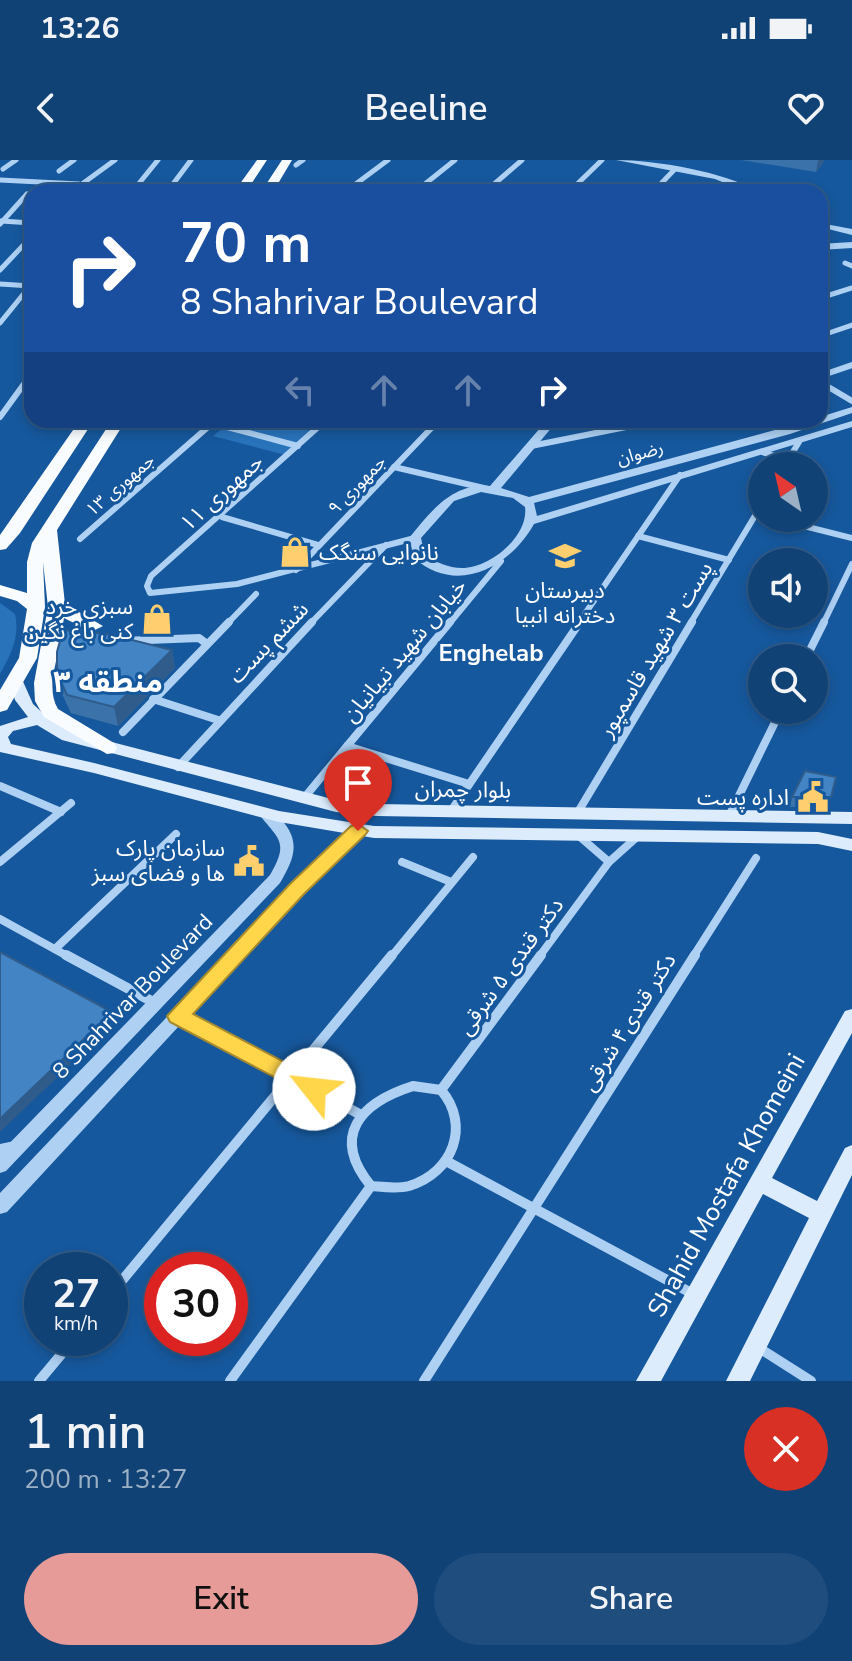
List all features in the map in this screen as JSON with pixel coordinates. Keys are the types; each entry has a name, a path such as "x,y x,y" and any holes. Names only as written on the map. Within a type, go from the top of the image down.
{"main road":[{"path":"246,184 262,160"},
{"path":"274,184 292,162"},
{"path":"0,545 14,530 82,428"},
{"path":"0,706 28,658 36,607 35,562 48,527 114,428"},
{"path":"48,527 57,607 43,683 44,701 51,713 107,748"},
{"path":"0,590 23,597 36,607"},
{"path":"52,645 65,636 94,626 57,607"},
{"path":"3,748 0,736 8,727 37,720 18,694 16,680"},
{"name":"بلوار چمران","path":"37,720 68,736 107,748 304,798 369,809 852,818"},
{"name":"بلوار چمران","path":"3,748 90,764 265,813 358,831 818,838 852,845"},
{"name":"Shahid Mostafa Khomeini","path":"648,1381 852,1016"},
{"path":"738,1381 851,1158"},
{"path":"759,1182 822,1214"}],"street":[{"path":"3,169 16,160"},
{"path":"59,171 74,160"},
{"path":"0,180 79,184 115,160"},
{"path":"138,184 158,160"},
{"path":"173,184 191,160"},
{"path":"292,162 303,160"},
{"path":"356,184 388,160"},
{"path":"425,184 455,160"},
{"path":"494,184 522,160"},
{"path":"577,184 602,160"},
{"path":"620,160 717,177 734,184"},
{"path":"652,160 723,174 748,184"},
{"path":"661,184 675,169"},
{"path":"1,222 24,197"},
{"path":"1,222 24,223"},
{"path":"828,223 849,230"},
{"path":"0,270 24,244"},
{"path":"828,247 849,246"},
{"path":"828,255 849,246"},
{"path":"0,284 24,286"},
{"path":"828,296 852,288"},
{"path":"0,323 24,294"},
{"path":"828,333 852,325"},
{"path":"828,376 852,365"},
{"path":"0,417 24,384"},
{"path":"828,384 852,401"},
{"name":"رضوان","path":"828,418 852,410"},
{"name":"رضوان","path":"762,452 852,424"},
{"name":"جمهوری ۱۳","path":"80,539 207,428"},
{"path":"235,428 298,446"},
{"name":"جمهوری ۱۱","path":"296,570 237,584 150,593 147,586 151,576 222,517 317,428"},
{"name":"جمهوری ۹","path":"296,570 431,428"},
{"path":"493,490 546,428"},
{"path":"531,446 621,428"},
{"name":"رضوان","path":"528,501 798,428"},
{"path":"793,452 799,442"},
{"name":"رضوان","path":"533,521 748,456"},
{"path":"515,465 516,494"},
{"path":"394,467 516,494 528,501 534,511 533,521 501,561 469,571 449,571 420,558 415,538"},
{"path":"451,811 680,475"},
{"path":"296,570 415,538 450,499 480,489 493,490"},
{"path":"222,517 318,545"},
{"name":"پست ۳ شهید قاسمپور","path":"578,812 748,532"},
{"path":"828,532 852,538"},
{"path":"638,536 729,560"},
{"name":"ششم پست","path":"178,767 218,720 387,544"},
{"name":"خیابان شهید تبیانیان","path":"304,798 501,561"},
{"path":"813,644 852,564"},
{"path":"123,732 256,594"},
{"path":"105,642 199,638 207,644"},
{"path":"74,643 90,642"},
{"path":"153,699 218,720"},
{"path":"730,814 774,724"},
{"path":"347,746 469,784"},
{"path":"0,786 61,812"},
{"path":"0,862 71,803"},
{"name":"8 Shahrivar Boulevard","path":"0,1165 275,879 287,861 289,843 281,826 265,813"},
{"name":"8 Shahrivar Boulevard","path":"0,1206 238,952 358,831"},
{"path":"55,949 176,834"},
{"path":"578,835 609,862"},
{"name":"دکتر قندی ۵ شرقی","path":"441,1090 609,862 638,836"},
{"path":"128,1273 473,857"},
{"name":"دکتر قندی۴ شرقی","path":"424,1381 756,858"},
{"path":"402,862 451,882"},
{"path":"0,919 155,1003"},
{"path":"215,941 238,952"},
{"path":"178,1016 361,1115"},
{"path":"413,1086 441,1090 456,1109 457,1134 446,1161 427,1177 399,1188 371,1186 354,1165 352,1138 361,1115 385,1095 413,1086"},
{"path":"0,1149 19,1145"},
{"path":"446,1161 696,1296"},
{"path":"230,1381 371,1186"},
{"path":"756,1345 811,1381"},
{"path":"39,1381 60,1356"}],"shaded area":[{"path":"222,428 298,428 311,431 285,455 213,436"},
{"path":"0,603 15,614 16,630 11,652 0,674"}],"building":[{"path":"63,630 108,634 172,650 114,707 67,695 57,673 57,652"},
{"path":"805,771 836,777 831,797 792,797"},
{"path":"0,952 112,1012 0,1119"}],"place":[{"name":"نانوایی سنگک","path":"295,552"},
{"name":"دبیرستان دخترانه انبیا","path":"565,556"},
{"name":"سبزی خرد کنی باغ نگین","path":"157,619"},
{"name":"اداره پست","path":"813,797"},
{"name":"سازمان پارک ها و فضای سبز","path":"249,861"}],"district":[{"name":"Enghelab","path":"491,653"},
{"name":"منطقه ۳","path":"108,682"}],"route":[{"path":"314,1089 178,1016 297,889 358,831"}]}
